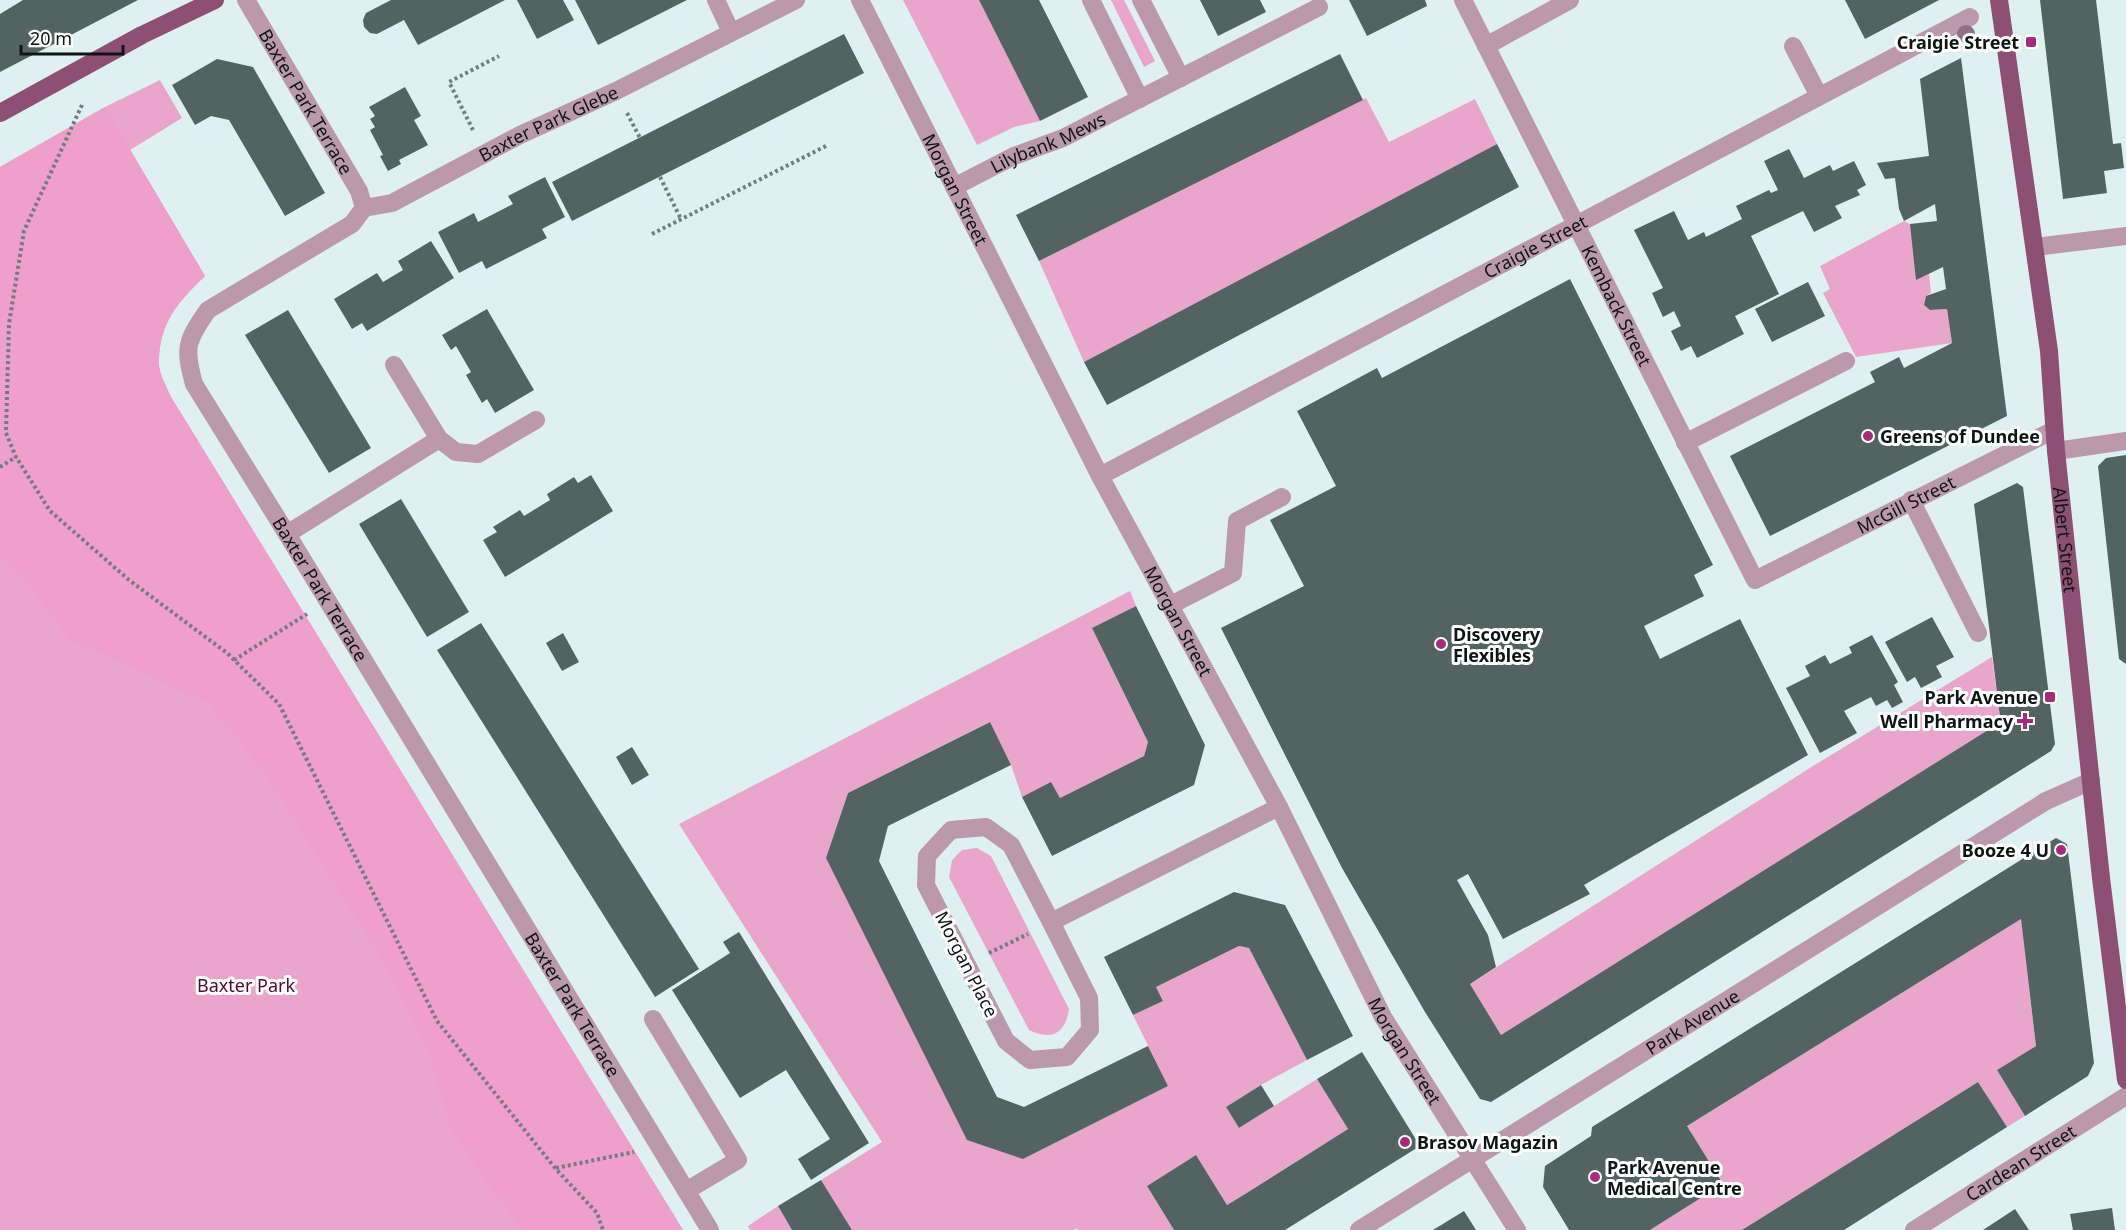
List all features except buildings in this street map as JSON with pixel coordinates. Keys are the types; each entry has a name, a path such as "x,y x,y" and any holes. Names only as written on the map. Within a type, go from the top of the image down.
{"main road":[{"path":"0,113 142,35 215,0"},
{"name":"Albert Street","path":"1999,0 2049,351 2055,451 2091,781 2122,1017 2126,1080"}],"street":[{"name":"Baxter Park Terrace","path":"246,0 358,191 364,208 352,224 208,310 193,332 187,357 194,384 710,1230"},
{"path":"716,0 731,32"},
{"name":"Baxter Park Glebe","path":"364,208 392,203 520,135 616,91 796,0"},
{"name":"Morgan Street","path":"860,0 1100,476 1279,807 1383,1017 1517,1230"},
{"path":"1090,0 1140,99"},
{"path":"1142,0 1181,78"},
{"name":"Kemback Street","path":"1463,0 1755,580"},
{"path":"1486,46 1570,0"},
{"name":"Lilybank Mews","path":"954,187 1014,156 1063,138 1319,7"},
{"name":"Craigie Street","path":"1100,476 1970,17"},
{"path":"1793,46 1820,96"},
{"path":"2035,247 2126,236"},
{"path":"1685,443 1846,361"},
{"path":"394,365 439,440 456,452 478,454 536,420"},
{"name":"McGill Street","path":"1755,580 2054,430"},
{"path":"287,534 439,440"},
{"path":"2055,451 2126,441"},
{"path":"1171,605 1233,573 1237,521 1282,497"},
{"path":"1911,500 1978,633"},
{"name":"Park Avenue","path":"1359,1230 2046,801 2091,781"},
{"path":"1051,922 1279,807"},
{"name":"Morgan Place","path":"986,827 1011,845 1051,922 1089,998 1090,1030 1067,1057 1030,1060 1006,1041 926,885 927,856 951,830 986,827"},
{"path":"653,1019 738,1160 686,1191"},
{"name":"Cardean Street","path":"1914,1230 2126,1096"}],"path":[{"path":"485,154 449,82 499,56"},
{"path":"82,105 24,231 9,324 6,433 16,457 50,511 129,580 234,660 279,704 437,1021 555,1168 597,1213 603,1230"},
{"path":"652,234 826,146"},
{"path":"660,177 681,219"},
{"path":"0,468 16,457"},
{"path":"234,660 305,616"},
{"path":"967,964 1051,922"},
{"path":"555,1168 635,1152"}],"green space":[{"path":"903,0 979,0 1040,121 1014,127 977,145"},
{"path":"1111,0 1124,0 1155,61 1144,67"},
{"name":"Baxter Park","path":"160,80 182,118 130,150 205,276 171,315 162,338 159,366 171,397 683,1230 0,1230 0,167 105,107"},
{"path":"1366,98 1389,142 1475,99 1497,144 1084,362 1039,261"},
{"path":"1904,221 1910,224 1929,274 1931,293 1926,296 1924,305 1931,310 1947,309 1952,343 1856,357 1823,293 1830,289 1820,266"},
{"path":"1130,591 1136,606 1092,628 1148,742 1144,756 1060,798 1051,783 1022,797 1011,765 989,722 848,793 826,858 1023,1159 1168,1086 1133,1015 1163,1001 1156,987 1239,946 1249,948 1307,1060 1226,1107 1239,1128 1317,1079 1348,1129 1227,1205 1196,1155 1147,1186 1174,1230 1078,1230 1077,1228 1074,1230 852,1230 821,1180 882,1142 679,824"},
{"path":"1992,657 2000,717 1996,725 1501,1035 1470,984 1813,766"},
{"path":"977,848 991,856 1069,1009 1061,1030 1056,1033 1044,1035 1029,1030 949,877 952,860 962,850"},
{"path":"2021,919 2036,1046 1997,1070 2025,1116 2007,1127 1978,1082 1742,1230 1650,1230 1723,1184 1687,1126"},
{"path":"778,1206 792,1230 750,1230 748,1226"}],"shaded area":[{"path":"105,107 205,276 171,315 162,338 159,366 171,397 683,1230 523,1230 451,1128 430,1054 388,969 265,773 208,703 69,639 25,581 0,554 0,167"}],"place":[{"name":"Craigie Street","path":"2031,42"},
{"name":"Greens of Dundee","path":"1868,436"},
{"name":"Discovery Flexibles","path":"1441,644"},
{"name":"Park Avenue","path":"2050,697"},
{"name":"Well Pharmacy","path":"2025,721"},
{"name":"Booze 4 U","path":"2061,850"},
{"name":"Brasov Magazin","path":"1405,1142"},
{"name":"Park Avenue Medical Centre","path":"1595,1177"}]}
